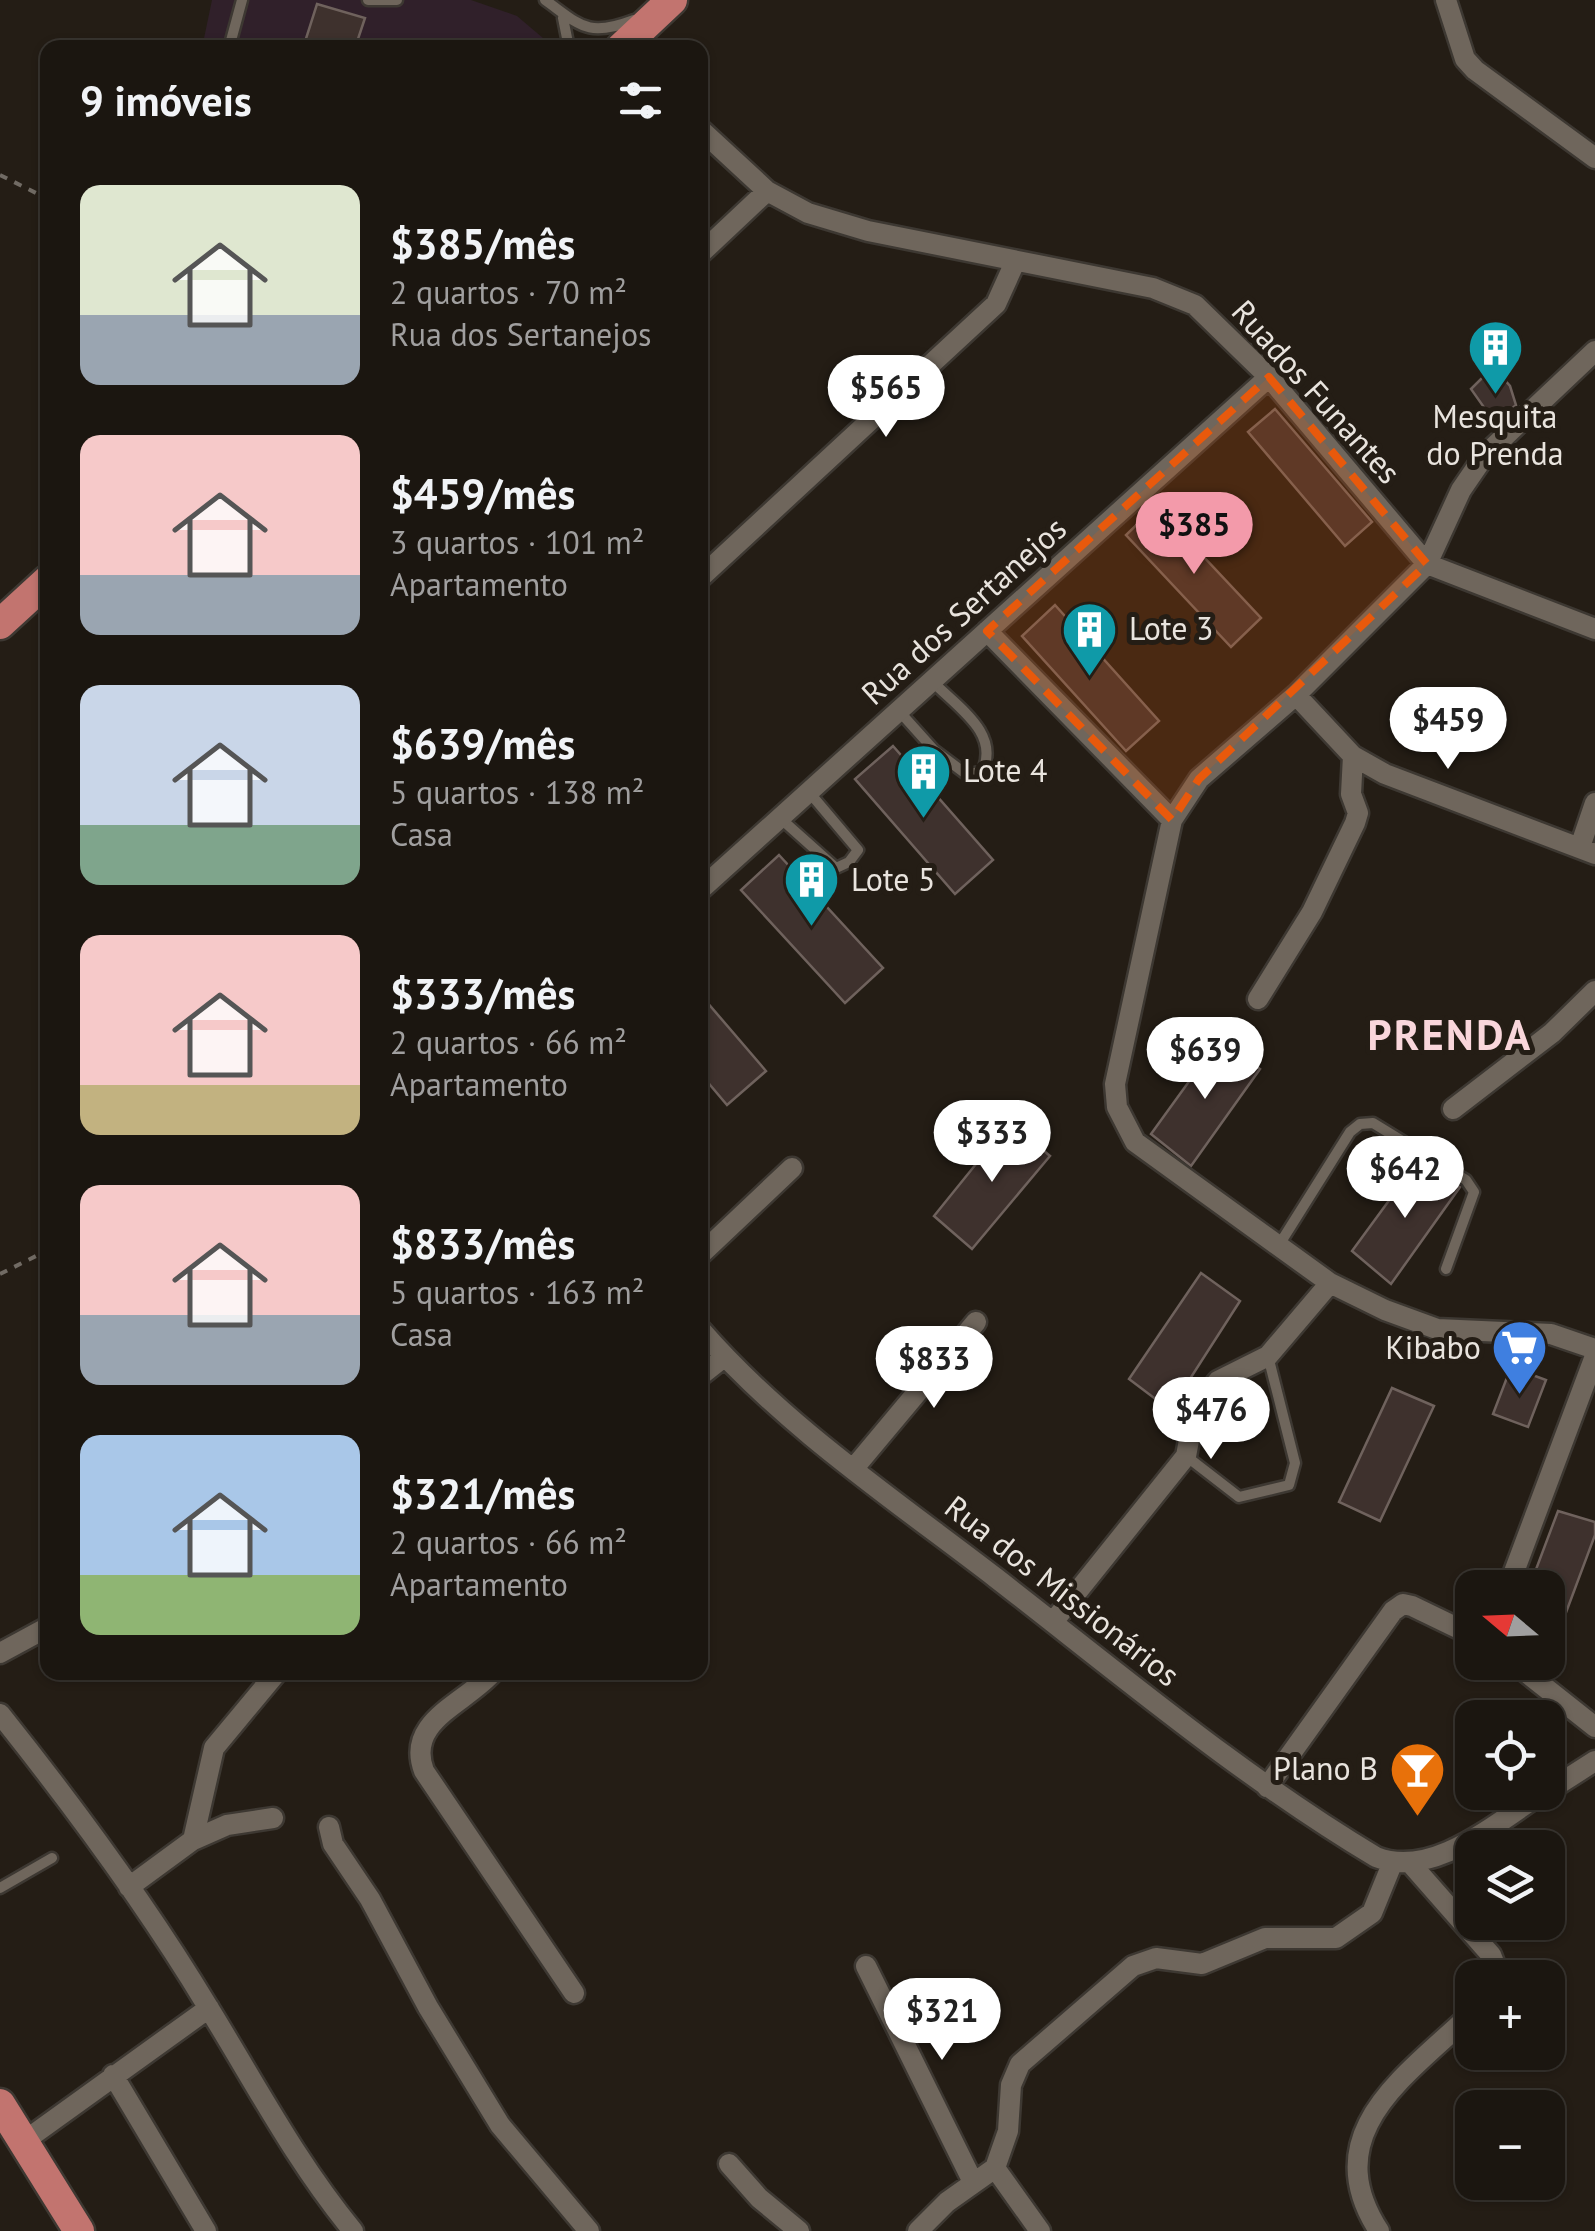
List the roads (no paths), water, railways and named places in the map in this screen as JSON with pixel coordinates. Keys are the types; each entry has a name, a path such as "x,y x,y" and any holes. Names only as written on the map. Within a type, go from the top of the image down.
{"main road":[{"path":"655,40 696,0"},
{"path":"630,40 668,4"},
{"path":"0,624 40,587"},
{"path":"0,646 40,609"},
{"path":"0,2104 11,2141 58,2231"},
{"path":"11,2141 79,2231"}],"street":[{"path":"1446,0 1465,59 1475,70 1595,158"},
{"name":"Ruados Funantes","path":"708,136 767,191 808,213 868,231 1177,296 1195,305 1268,377 1427,564 1595,630"},
{"path":"708,246 767,191"},
{"path":"708,571 996,304 1015,262"},
{"path":"1515,1570 1595,1352 1552,1334 1437,1329 1330,1283 1135,1142 1117,1107 1118,1059 1172,820 1199,779 1296,695 1427,564 1461,490 1486,454 1595,351"},
{"name":"Rua dos Sertanejos","path":"708,883 1268,377"},
{"path":"987,631 1172,820"},
{"path":"1296,695 1353,756 1408,783 1587,851 1595,803"},
{"path":"1258,999 1312,912 1358,813 1350,786 1353,756"},
{"path":"1452,1109 1552,1033 1595,991"},
{"path":"708,1247 792,1168"},
{"path":"1053,1622 1186,1456 1195,1409 1218,1382 1268,1356 1330,1283"},
{"path":"854,1468 976,1322"},
{"name":"Rua dos Missionários","path":"708,1337 724,1356 854,1468 1267,1786 1402,1864 1492,1960"},
{"path":"708,1369 724,1356"},
{"path":"1267,1786 1394,1611 1403,1604 1412,1606 1455,1627"},
{"path":"0,1653 40,1631"},
{"path":"193,1840 214,1748 270,1680"},
{"path":"485,1680 470,1696 429,1724 418,1753 424,1771 574,1993"},
{"path":"1536,1680 1595,1727"},
{"path":"0,1714 100,1840 209,2008 296,2154 353,2231"},
{"path":"1565,1780 1595,1761"},
{"path":"928,2227 972,2182 996,2168 1008,2131 1011,2085 1020,2064 1133,1966 1156,1958 1202,1964 1266,1938 1336,1938 1351,1932 1372,1914 1402,1864 1462,1844 1517,1810"},
{"path":"129,1886 193,1840 227,1825 272,1818"},
{"path":"329,1827 334,1844 370,1899 428,2007 500,2125 590,2231"},
{"path":"866,1966 972,2182"},
{"path":"11,2141 209,2008"},
{"path":"1379,2231 1364,2205 1359,2184 1362,2130 1379,2103 1455,2029"},
{"path":"113,2075 206,2231"},
{"path":"729,2164 759,2198 799,2231"},
{"path":"996,2168 1040,2231"}],"lane":[{"path":"232,40 242,0"},
{"path":"368,0 397,0"},
{"path":"544,0 563,18 581,26 615,27 668,4"},
{"path":"563,18 567,40"},
{"path":"898,711 934,750 966,774 982,772 990,756 986,736 932,681"},
{"path":"780,818 836,868 849,862 858,850 809,792"},
{"path":"1278,1246 1350,1132 1360,1124 1373,1123 1466,1180 1474,1192 1446,1269"},
{"path":"1186,1456 1238,1497 1289,1485 1295,1463 1268,1356"},
{"path":"0,1888 52,1858"}],"place":[{"name":"Mesquita do Prenda","path":"1495,397"},
{"name":"Lote 3","path":"1090,678"},
{"name":"Lote 4","path":"924,820"},
{"name":"Lote 5","path":"812,929"},
{"name":"Kibabo","path":"1520,1397"},
{"name":"Plano B","path":"1417,1818"}],"district":[{"name":"PRENDA","path":"1450,1035"}]}
